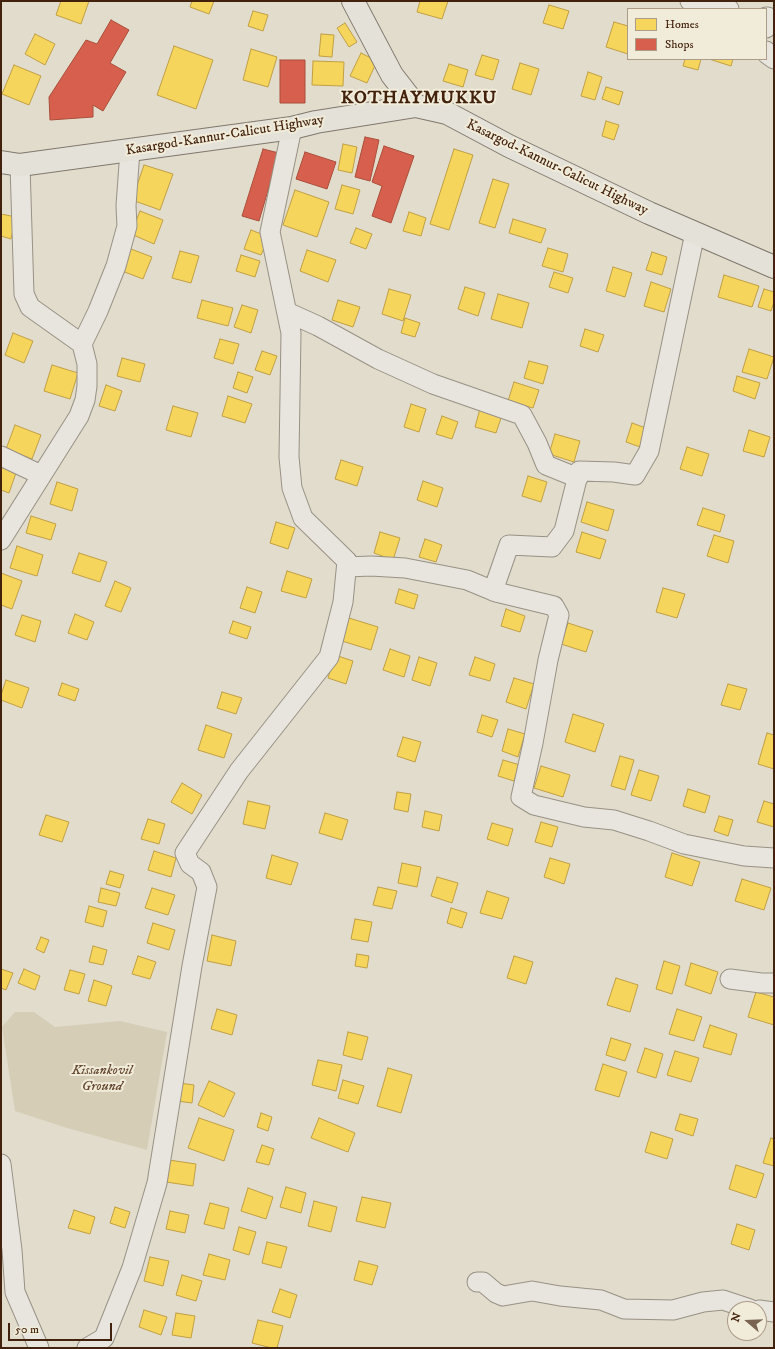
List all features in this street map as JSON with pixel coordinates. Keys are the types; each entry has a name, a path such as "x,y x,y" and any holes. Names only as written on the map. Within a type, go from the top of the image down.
{"main road":[{"path":"353,1 392,75 416,106"},
{"name":"Kasargod-Kannur-Calicut Highway","path":"10,164 130,150 292,128 316,122 416,106 447,113 509,146 649,213 774,267"}],"street":[{"path":"690,1 724,8"},
{"path":"87,1348 104,1338 132,1268 157,1183 189,985 207,886 201,872 190,864 185,853 239,771 330,657 343,602 347,560 303,518 292,488 288,458 291,333 270,232 292,128"},
{"path":"1,540 79,416 85,400 87,386 87,364 82,344 98,311 116,266 128,226 126,206 130,150"},
{"path":"10,164 24,294 30,307 82,344"},
{"path":"493,591 509,545 552,547 564,531 570,501 578,478 578,470 635,475 649,451 695,233"},
{"path":"287,312 318,326 378,359 433,384 522,415 537,443 546,465 578,478"},
{"path":"1,456 41,475"},
{"path":"347,567 371,566 405,568 468,580 493,591 554,606 559,615 548,660 533,743 521,797 534,805 584,817 614,820 684,844 744,856 774,858"},
{"path":"730,979 761,983 774,982"},
{"path":"1,1164 12,1250 8,1292 39,1348"},
{"path":"477,1282 484,1282 496,1293 503,1296 532,1291 560,1296 601,1300 624,1309 673,1310 704,1302 723,1300 727,1301"}],"green space":[{"name":"Kissankovil Ground","path":"15,1012 34,1012 55,1027 120,1021 167,1032 147,1150 67,1128 15,1111 2,1027"}],"building: Homes":[{"path":"61,1 89,1 81,24 56,15"},
{"path":"192,1 214,1 209,14 190,7"},
{"path":"420,1 448,1 442,19 417,12"},
{"path":"549,5 569,11 563,29 543,23"},
{"path":"253,11 268,15 263,31 248,26"},
{"path":"614,22 627,26 627,54 606,47"},
{"path":"345,23 357,42 349,47 337,28"},
{"path":"35,34 55,44 45,65 25,54"},
{"path":"321,34 334,35 332,57 319,56"},
{"path":"174,46 213,60 196,109 157,95"},
{"path":"251,49 277,57 268,87 243,80"},
{"path":"361,53 377,61 367,83 350,76"},
{"path":"482,55 499,60 493,80 475,75"},
{"path":"685,60 701,60 698,70 683,66"},
{"path":"712,60 733,60 731,66"},
{"path":"313,61 344,62 343,86 312,85"},
{"path":"520,63 539,69 531,95 512,89"},
{"path":"449,64 468,70 463,87 443,81"},
{"path":"14,65 41,76 29,105 2,94"},
{"path":"588,72 602,77 595,100 581,96"},
{"path":"606,87 623,92 619,105 602,99"},
{"path":"606,121 619,125 614,140 602,136"},
{"path":"343,144 357,147 352,173 338,170"},
{"path":"454,149 473,155 449,230 430,224"},
{"path":"144,165 173,174 160,210 132,200"},
{"path":"493,179 509,184 495,228 479,223"},
{"path":"342,185 360,190 353,214 335,209"},
{"path":"295,190 329,202 317,237 283,225"},
{"path":"140,211 163,220 154,244 131,234"},
{"path":"409,212 426,218 421,236 403,231"},
{"path":"1,214 16,217 11,239 1,236"},
{"path":"513,219 546,229 541,243 509,233"},
{"path":"356,228 372,234 366,249 350,243"},
{"path":"251,230 269,237 261,255 244,249"},
{"path":"548,248 568,254 563,272 542,266"},
{"path":"131,249 152,257 143,279 122,271"},
{"path":"307,250 336,260 328,282 300,271"},
{"path":"180,251 199,256 191,283 172,278"},
{"path":"652,252 667,257 662,275 646,270"},
{"path":"241,255 260,261 255,277 236,271"},
{"path":"613,267 632,273 625,297 606,291"},
{"path":"554,272 573,278 568,293 549,287"},
{"path":"724,275 759,286 752,307 718,297"},
{"path":"651,282 671,289 664,312 644,306"},
{"path":"465,287 485,293 478,316 458,309"},
{"path":"389,289 411,295 403,321 382,314"},
{"path":"764,289 774,292 774,302 771,311 758,307"},
{"path":"498,294 529,303 522,328 491,319"},
{"path":"202,300 233,308 228,326 197,318"},
{"path":"338,300 360,307 353,327 332,320"},
{"path":"242,305 258,310 251,333 234,327"},
{"path":"405,318 420,323 415,337 401,333"},
{"path":"585,329 604,335 598,352 580,346"},
{"path":"13,333 33,341 24,363 5,355"},
{"path":"220,339 239,344 233,364 214,358"},
{"path":"749,349 774,357 767,379 742,372"},
{"path":"262,351 277,356 270,375 255,370"},
{"path":"122,358 145,364 140,382 117,376"},
{"path":"529,361 548,366 543,384 524,378"},
{"path":"52,365 78,373 70,399 44,391"},
{"path":"238,372 253,377 247,393 233,388"},
{"path":"737,376 760,383 755,399 733,391"},
{"path":"514,382 539,390 533,408 508,401"},
{"path":"106,385 122,391 115,411 99,406"},
{"path":"228,396 252,404 245,423 222,416"},
{"path":"411,404 426,409 419,432 404,427"},
{"path":"481,405 503,412 496,433 475,427"},
{"path":"173,406 198,413 191,437 166,430"},
{"path":"442,416 458,422 452,439 436,434"},
{"path":"632,423 646,428 640,447 626,442"},
{"path":"15,425 41,435 32,459 6,449"},
{"path":"749,430 770,437 764,457 743,451"},
{"path":"555,434 580,441 574,462 549,454"},
{"path":"687,447 709,454 702,476 680,469"},
{"path":"341,460 363,467 357,486 335,479"},
{"path":"1,465 17,470 9,493 1,490"},
{"path":"528,476 547,482 541,502 522,496"},
{"path":"423,481 443,488 437,507 417,500"},
{"path":"57,482 78,489 72,511 50,504"},
{"path":"587,502 614,510 608,531 581,522"},
{"path":"703,508 725,515 720,532 697,525"},
{"path":"31,516 56,524 51,540 26,533"},
{"path":"276,522 295,528 288,549 270,543"},
{"path":"380,532 400,538 393,560 374,553"},
{"path":"582,532 606,540 600,559 576,552"},
{"path":"714,535 734,541 728,563 707,556"},
{"path":"425,539 442,545 436,562 419,557"},
{"path":"17,546 43,555 37,576 10,568"},
{"path":"79,553 107,562 100,582 72,573"},
{"path":"287,571 312,579 306,598 281,591"},
{"path":"1,573 22,581 12,609 1,605"},
{"path":"115,581 131,588 121,612 105,606"},
{"path":"247,587 262,592 255,613 240,608"},
{"path":"663,588 685,594 677,618 656,612"},
{"path":"399,589 418,595 414,609 395,603"},
{"path":"506,609 525,616 520,632 501,626"},
{"path":"75,614 94,622 87,640 68,633"},
{"path":"22,615 41,621 35,642 15,635"},
{"path":"349,618 378,627 371,650 342,641"},
{"path":"233,621 251,627 247,639 229,633"},
{"path":"568,623 593,631 586,652 561,644"},
{"path":"390,649 410,656 404,677 383,670"},
{"path":"335,655 353,661 346,684 328,678"},
{"path":"419,657 437,663 430,686 412,680"},
{"path":"475,657 495,664 490,681 469,675"},
{"path":"514,678 534,684 526,709 506,702"},
{"path":"6,680 29,688 22,708 1,700 1,695"},
{"path":"62,683 79,689 75,701 58,695"},
{"path":"728,684 747,689 740,710 721,705"},
{"path":"222,692 242,698 236,714 217,708"},
{"path":"573,714 604,724 595,752 565,742"},
{"path":"482,715 498,720 492,737 477,732"},
{"path":"206,725 232,734 224,758 198,750"},
{"path":"508,729 525,734 518,757 502,751"},
{"path":"767,733 774,735 774,769 758,764"},
{"path":"403,737 421,742 415,762 397,756"},
{"path":"620,756 634,760 625,790 611,786"},
{"path":"503,760 520,765 514,781 498,776"},
{"path":"541,766 570,775 563,797 534,788"},
{"path":"639,770 659,776 651,801 631,795"},
{"path":"182,783 202,795 192,814 171,802"},
{"path":"688,789 710,796 705,813 683,806"},
{"path":"397,792 411,794 408,812 394,809"},
{"path":"248,801 270,806 265,829 243,824"},
{"path":"764,801 774,804 774,827 757,822"},
{"path":"425,811 442,815 439,831 422,827"},
{"path":"325,813 348,820 342,840 319,833"},
{"path":"46,815 69,822 62,842 39,835"},
{"path":"719,816 733,820 728,836 714,831"},
{"path":"148,819 165,824 159,844 141,839"},
{"path":"541,822 558,827 552,847 535,842"},
{"path":"492,823 513,829 508,846 487,839"},
{"path":"154,851 176,858 171,877 148,870"},
{"path":"672,853 700,862 692,886 665,877"},
{"path":"272,855 298,863 291,885 266,878"},
{"path":"550,858 570,864 564,884 544,877"},
{"path":"402,863 421,867 417,887 398,883"},
{"path":"110,871 124,875 120,888 106,884"},
{"path":"437,877 458,883 452,903 431,896"},
{"path":"742,879 771,888 764,910 735,901"},
{"path":"378,887 397,891 392,909 373,905"},
{"path":"101,888 120,893 116,906 98,902"},
{"path":"152,888 175,895 168,915 145,908"},
{"path":"487,891 509,898 502,919 480,913"},
{"path":"89,906 107,911 103,927 85,922"},
{"path":"451,908 467,913 462,928 447,923"},
{"path":"355,919 372,922 368,942 351,939"},
{"path":"153,923 175,930 169,950 147,943"},
{"path":"212,935 236,941 231,966 207,961"},
{"path":"41,937 49,940 44,953 36,949"},
{"path":"93,946 107,950 103,965 89,962"},
{"path":"357,954 369,956 367,968 355,966"},
{"path":"138,956 156,962 150,979 132,974"},
{"path":"514,956 533,962 526,984 507,978"},
{"path":"664,961 680,966 672,994 656,989"},
{"path":"691,963 718,972 711,994 685,985"},
{"path":"1,969 13,973 6,990 1,988"},
{"path":"24,969 40,976 35,990 18,983"},
{"path":"70,970 85,974 79,994 64,990"},
{"path":"616,978 638,985 630,1012 607,1005"},
{"path":"94,980 112,986 106,1006 88,1001"},
{"path":"756,992 774,997 774,1025 748,1017"},
{"path":"217,1009 237,1015 232,1035 211,1029"},
{"path":"677,1009 702,1017 694,1041 669,1034"},
{"path":"710,1025 737,1034 731,1055 703,1047"},
{"path":"348,1032 368,1037 362,1060 343,1055"},
{"path":"611,1038 631,1044 625,1061 606,1055"},
{"path":"645,1048 663,1054 656,1078 637,1072"},
{"path":"675,1051 699,1058 691,1082 667,1075"},
{"path":"318,1060 342,1065 336,1091 312,1085"},
{"path":"603,1064 627,1072 619,1097 595,1090"},
{"path":"388,1068 412,1075 401,1113 377,1106"},
{"path":"343,1080 364,1086 358,1104 338,1098"},
{"path":"209,1081 235,1093 224,1117 198,1105"},
{"path":"179,1083 194,1085 192,1103 177,1101"},
{"path":"261,1113 272,1117 268,1131 257,1127"},
{"path":"680,1114 698,1119 693,1136 675,1130"},
{"path":"199,1118 234,1130 224,1161 188,1148"},
{"path":"319,1118 355,1133 348,1152 311,1138"},
{"path":"651,1132 673,1139 667,1159 645,1152"},
{"path":"771,1138 774,1139 774,1166 763,1163"},
{"path":"262,1145 274,1149 269,1165 256,1162"},
{"path":"169,1160 196,1164 193,1186 166,1182"},
{"path":"736,1165 764,1174 756,1198 729,1189"},
{"path":"286,1187 306,1193 301,1213 280,1207"},
{"path":"248,1188 273,1197 266,1219 241,1211"},
{"path":"362,1197 391,1203 385,1228 356,1221"},
{"path":"314,1201 337,1207 331,1232 308,1226"},
{"path":"210,1203 229,1208 224,1229 204,1224"},
{"path":"115,1207 130,1212 125,1228 110,1223"},
{"path":"74,1210 95,1217 90,1234 68,1228"},
{"path":"170,1211 189,1215 185,1233 166,1229"},
{"path":"737,1224 755,1230 749,1250 731,1244"},
{"path":"239,1227 256,1232 249,1255 233,1250"},
{"path":"267,1242 287,1247 281,1268 262,1263"},
{"path":"209,1254 230,1260 225,1280 203,1275"},
{"path":"150,1257 169,1261 163,1286 144,1281"},
{"path":"359,1261 378,1266 372,1285 354,1280"},
{"path":"182,1275 202,1281 196,1301 176,1295"},
{"path":"280,1289 297,1295 290,1318 272,1312"},
{"path":"144,1310 167,1317 161,1335 139,1327"},
{"path":"176,1313 195,1316 191,1338 172,1335"},
{"path":"258,1320 283,1326 277,1348 252,1343"}],"building: Shops":[{"path":"111,20 129,30 110,63 126,72 103,111 93,105 93,117 50,120 49,97 86,40 97,44"},
{"path":"280,60 305,60 305,103 280,103"},
{"path":"365,137 379,140 370,181 355,177"},
{"path":"384,146 414,156 391,223 372,216 382,186 372,182"},
{"path":"263,149 279,153 259,221 242,216"},
{"path":"305,152 336,162 327,189 296,179"}],"district":[{"name":"KOTHAYMUKKU","path":"419,99"}]}
